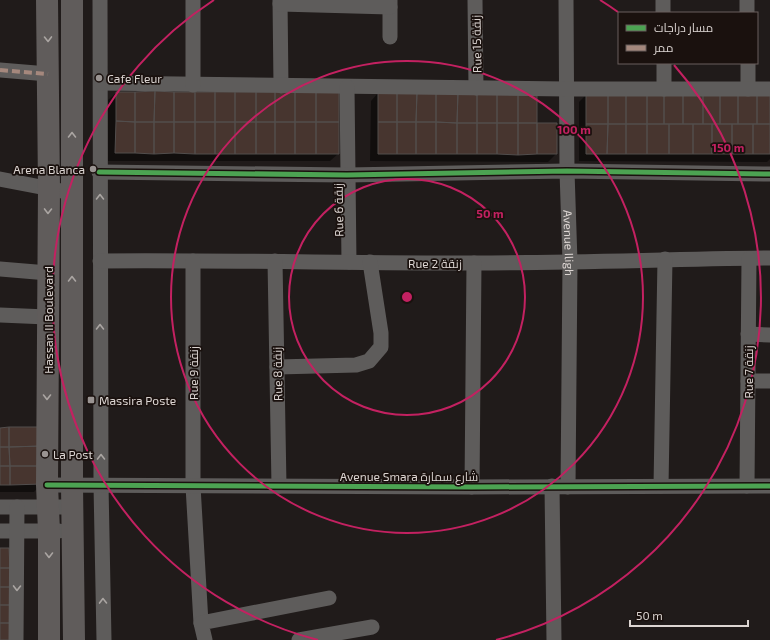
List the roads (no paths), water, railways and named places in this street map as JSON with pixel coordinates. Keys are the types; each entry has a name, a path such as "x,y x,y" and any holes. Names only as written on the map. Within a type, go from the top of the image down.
{"main road":[{"name":"Hassan II Boulevard","path":"47,0 49,158 47,485 49,531 49,640"},
{"name":"Hassan II Boulevard","path":"72,0 72,485 74,640"},
{"path":"49,158 72,159"}],"street":[{"path":"100,0 101,485 104,640"},
{"path":"193,0 193,85"},
{"name":"Rue 15 زنقة","path":"475,0 476,88"},
{"name":"Avenue Iligh","path":"566,0 567,172 570,262 568,486"},
{"path":"663,0 663,12"},
{"path":"747,0 747,12"},
{"path":"281,86 280,2 390,3 390,37"},
{"path":"664,64 664,89"},
{"path":"748,64 748,89"},
{"path":"0,70 48,74"},
{"path":"100,83 566,89 770,89"},
{"name":"Rue 6 زنقة","path":"347,87 349,262"},
{"path":"100,172 347,175 567,172 770,174"},
{"path":"0,179 72,193"},
{"name":"Rue 7 زنقة","path":"747,486 749,258"},
{"name":"Rue 2 زنقة","path":"100,261 474,263 770,258"},
{"path":"661,486 665,259"},
{"name":"Rue 9 زنقة","path":"193,261 193,486 201,623 205,640"},
{"name":"Rue 8 زنقة","path":"275,261 279,486"},
{"path":"277,367 356,365 369,361 381,347 381,333 370,262"},
{"path":"472,487 474,263"},
{"path":"0,269 48,273"},
{"path":"0,315 47,317"},
{"path":"748,334 770,335"},
{"path":"748,381 770,380"},
{"name":"Avenue Smara شارع سمارة","path":"47,485 472,487 770,486"},
{"path":"552,486 554,640"},
{"path":"0,507 73,507"},
{"path":"16,640 17,507"},
{"path":"0,531 73,532"},
{"path":"201,623 329,598"},
{"path":"299,640 372,627"}],"place":[{"name":"Cafe Fleur","path":"99,78"},
{"name":"Arena Blanca","path":"93,169"},
{"name":"Massira Poste","path":"91,400"},
{"name":"La Post","path":"45,454"}]}
